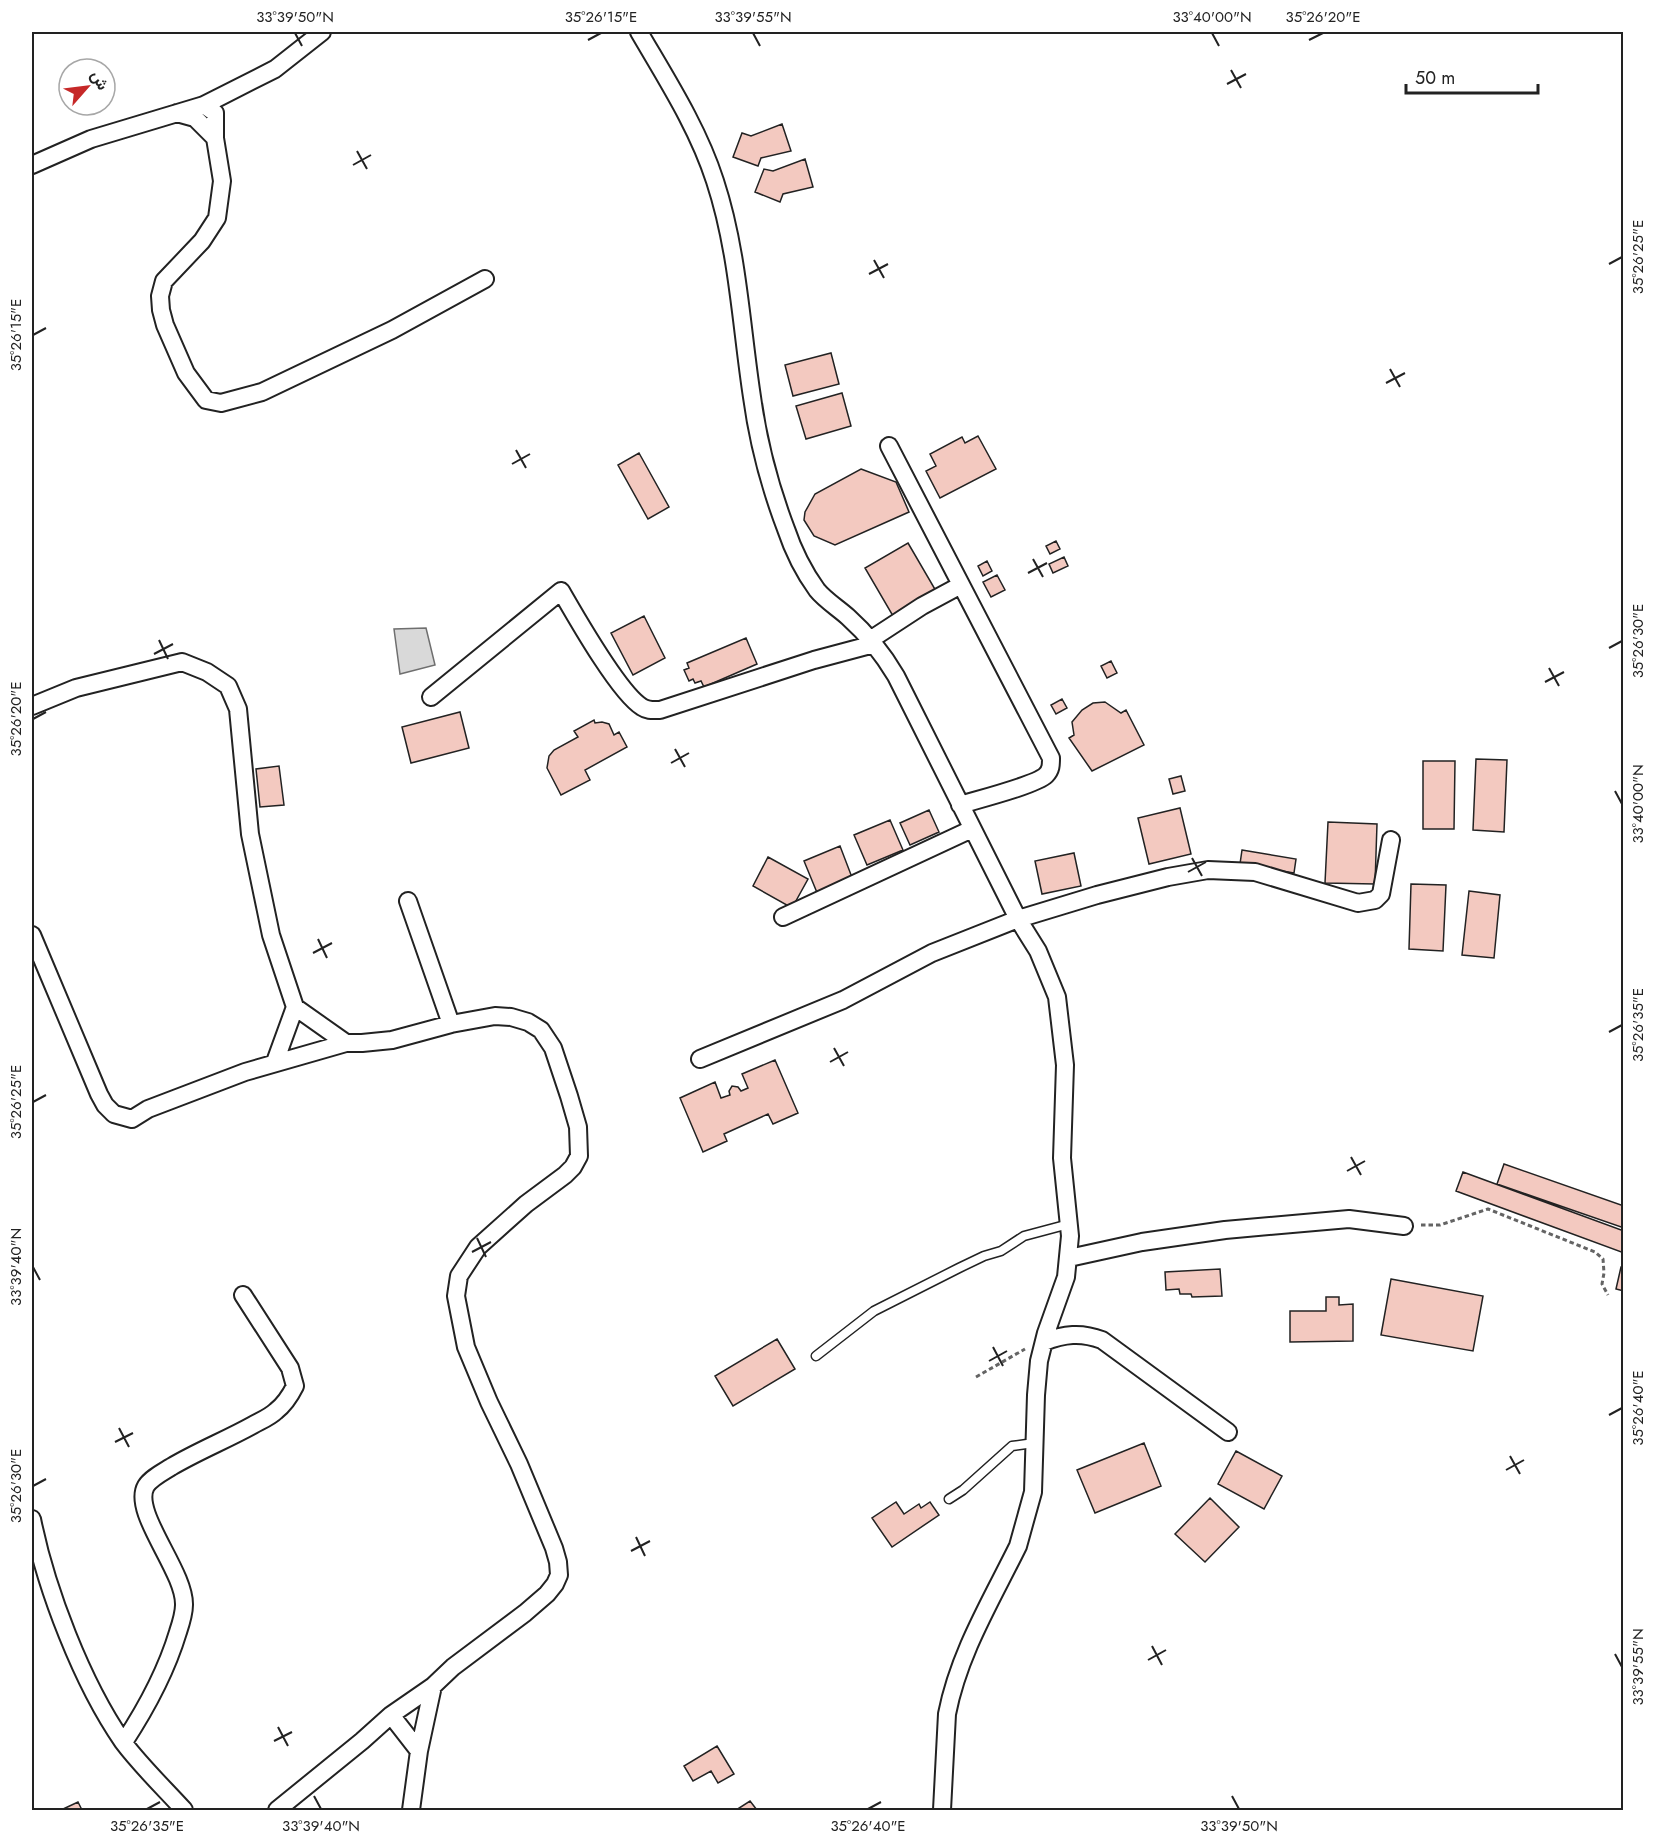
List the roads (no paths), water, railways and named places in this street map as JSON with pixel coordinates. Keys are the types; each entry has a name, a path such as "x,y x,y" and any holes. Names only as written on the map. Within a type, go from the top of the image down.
{"street":[{"path":"32,165 92,139 204,105 274,69 322,32"},
{"path":"639,32 699,139 716,182 743,319 757,426 765,463 786,529 808,576 818,591 872,642 886,659 902,686 1018,919 1038,951 1057,997 1065,1065 1062,1158 1069,1224 1069,1258 1039,1361 1033,1492 1024,1532 975,1629 957,1671 947,1713 940,1809"},
{"path":"204,105 215,113 215,138 222,181 217,218 202,241 164,281 160,296 165,325 186,373 206,400 221,403 262,392 392,330 485,279"},
{"path":"177,113 195,118 215,138"},
{"path":"889,446 1051,758 1052,766 1045,776 960,805"},
{"path":"431,697 561,591 630,698 645,709 660,710 872,642 922,606 961,585"},
{"path":"32,706 75,688 182,662 207,672 228,686 238,709 250,834 271,935 295,1007 346,1043"},
{"path":"783,917 972,829"},
{"path":"700,1059 843,1000 932,953 1018,919 1168,877 1208,870 1255,872 1296,883 1343,900 1366,903 1375,900 1381,894 1391,840"},
{"path":"408,901 451,1024"},
{"path":"32,935 99,1094 114,1114 132,1119 148,1109 183,1095 275,1062 346,1043 392,1040 451,1024 495,1016 511,1017 528,1022 541,1030 553,1048 570,1096 578,1127 579,1156 573,1167 526,1204 478,1247 459,1276 456,1296 466,1347 554,1548 559,1575 547,1594 525,1613 453,1667 433,1686 390,1715 362,1741 277,1810"},
{"path":"275,1062 295,1007"},
{"path":"1069,1258 1142,1242 1225,1230 1349,1219 1404,1226"},
{"path":"124,1742 156,1690 176,1640 184,1606 183,1592 176,1572 148,1519 143,1493 147,1484 189,1457 274,1413 288,1400 295,1386 290,1368 243,1295"},
{"path":"1044,1342 1059,1336 1074,1334 1087,1334 1102,1340 1228,1432"},
{"path":"32,1519 53,1592 70,1639 96,1694 124,1742 184,1810"},
{"path":"411,1810 419,1751 433,1686"},
{"path":"390,1715 419,1751"}],"lane":[{"path":"816,1356 874,1311 984,1256 1001,1251 1024,1236 1069,1224"},
{"path":"949,1499 963,1490 1012,1446 1034,1443"}]}
